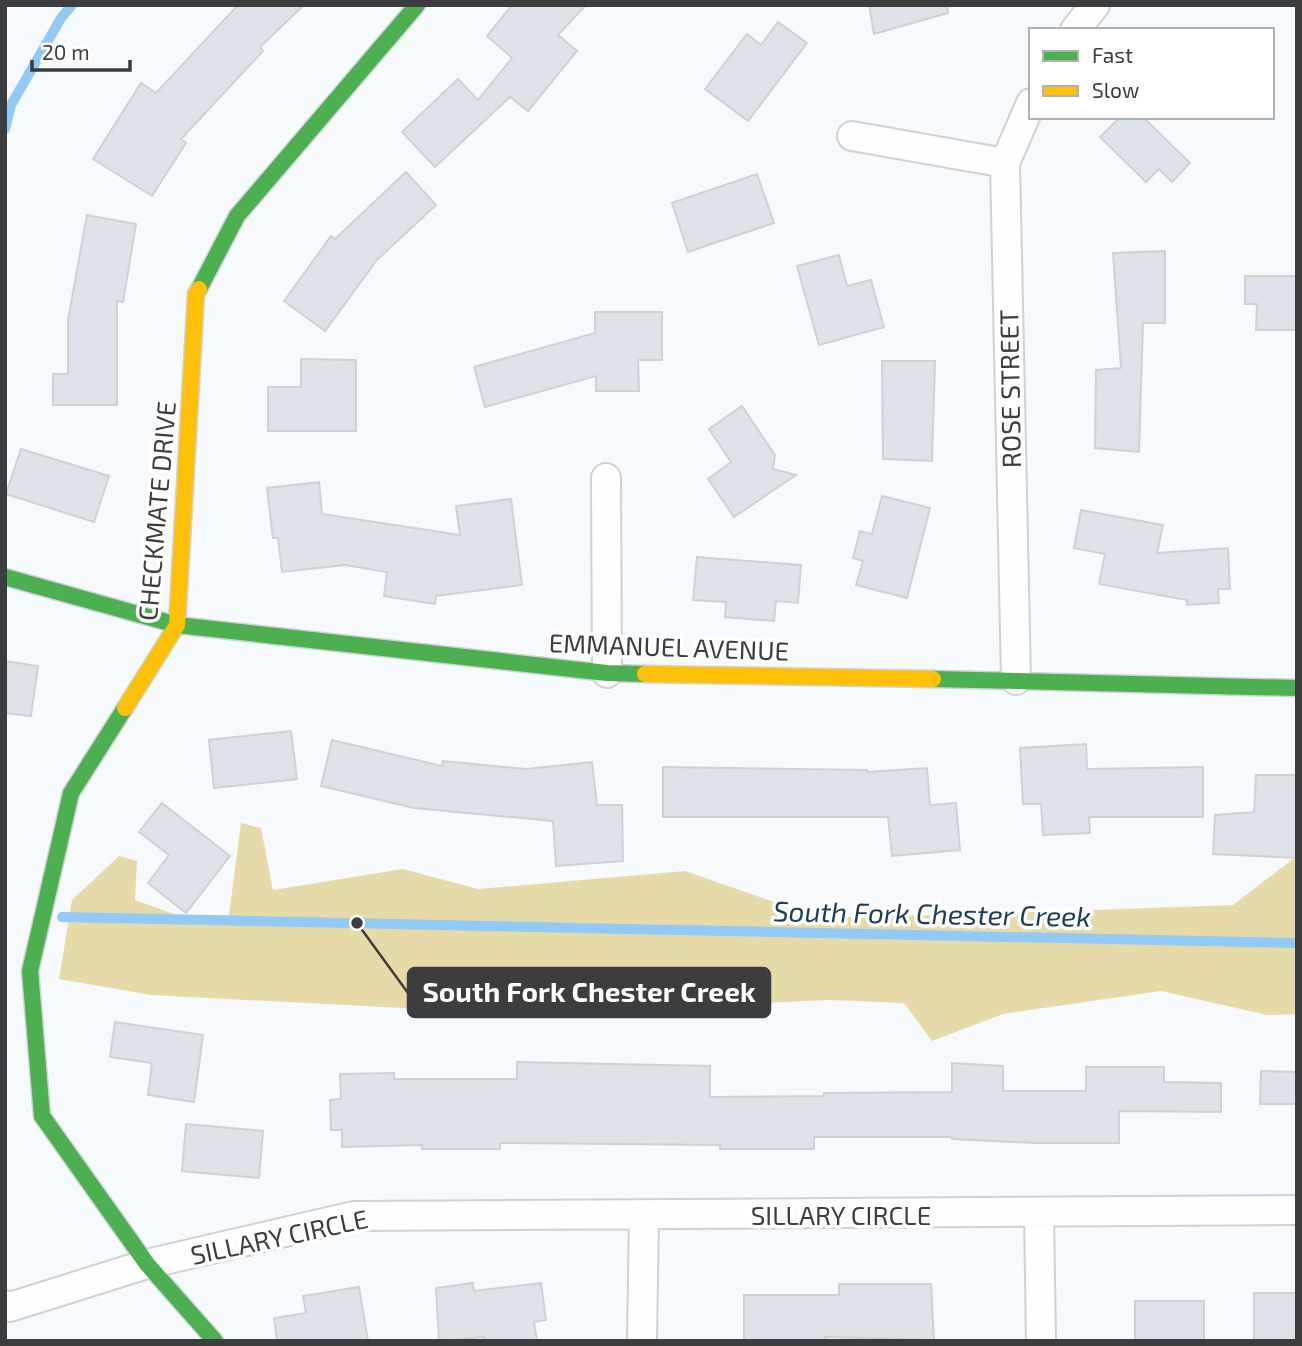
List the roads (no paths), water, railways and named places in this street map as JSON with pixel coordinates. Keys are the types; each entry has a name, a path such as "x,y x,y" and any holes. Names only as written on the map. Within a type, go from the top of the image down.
{"street":[{"name":"CHECKMATE DRIVE","path":"215,1341 147,1264 42,1116 30,971 71,793 177,625 196,294 237,216 418,5"},
{"path":"1077,28 1095,5"},
{"name":"ROSE STREET","path":"1016,680 1004,163 1029,107"},
{"path":"852,135 1004,163"},
{"path":"606,478 607,673"},
{"name":"EMMANUEL AVENUE","path":"5,577 177,625 607,673 1297,688"},
{"name":"SILLARY CIRCLE","path":"5,1305 10,1307 147,1264 354,1216 1297,1210"},
{"path":"1039,1213 1041,1341"},
{"path":"642,1341 644,1215"}],"waterway":[{"path":"5,129 11,105 61,18 72,5"},
{"name":"South Fork Chester Creek","path":"62,917 1297,943"}],"place":[{"name":"South Fork Chester Creek","path":"357,923"}]}
